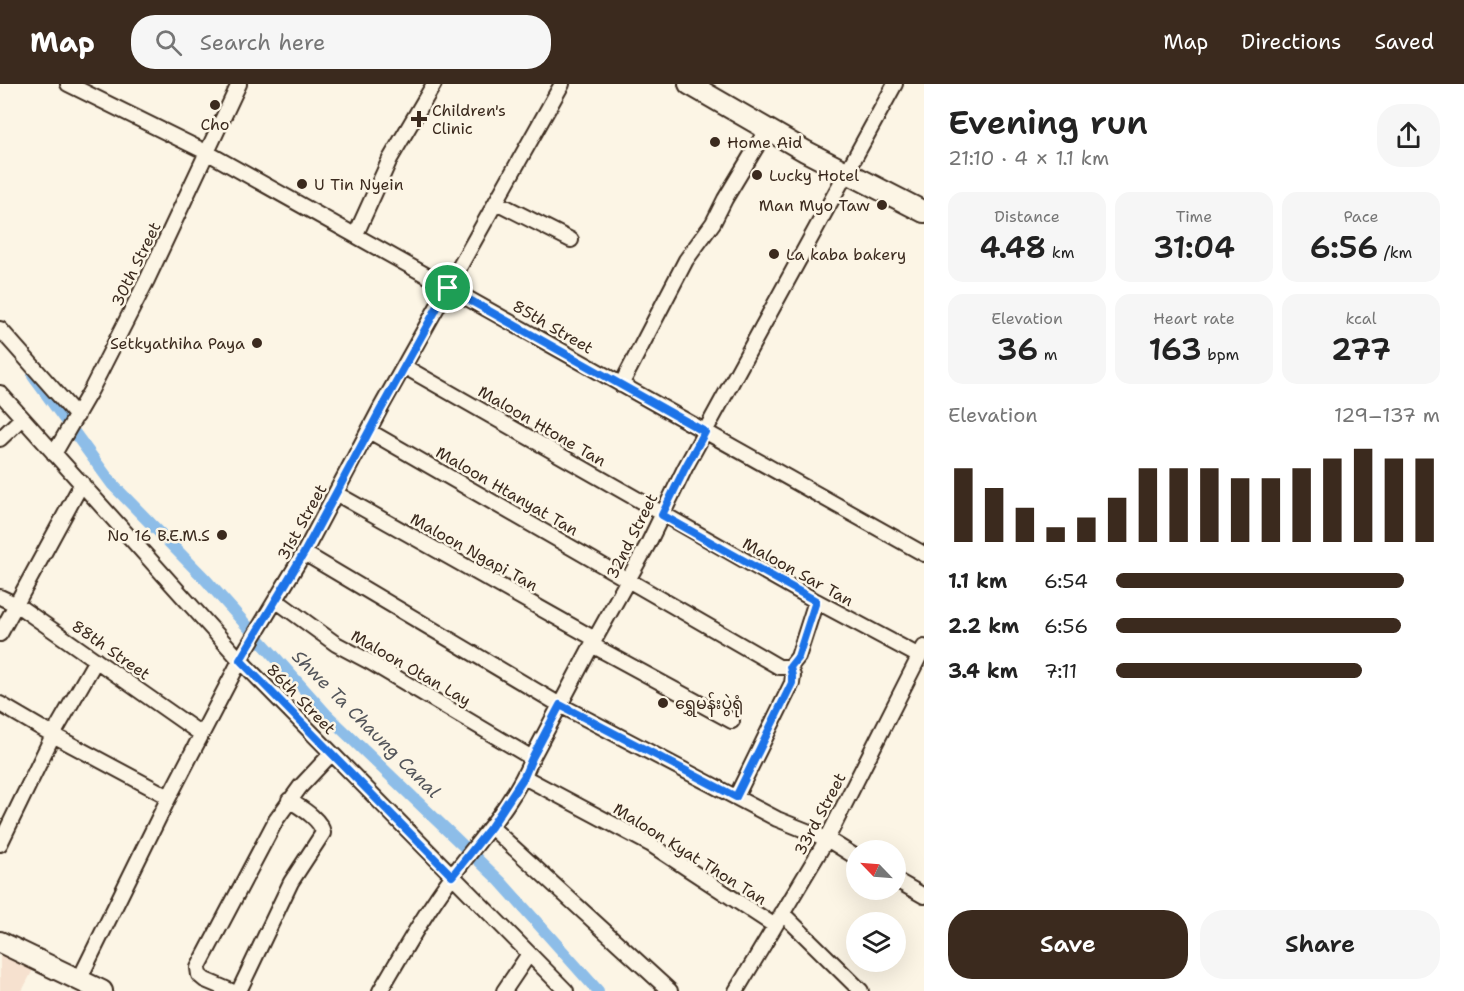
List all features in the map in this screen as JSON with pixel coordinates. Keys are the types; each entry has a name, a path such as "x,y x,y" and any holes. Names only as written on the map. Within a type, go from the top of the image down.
{"main road":[{"path":"688,84 846,173 924,212"},
{"path":"0,942 102,991"}],"street":[{"name":"85th Street","path":"68,84 208,153 356,234 448,288 924,554"},
{"name":"30th Street","path":"57,451 147,280 239,84"},
{"path":"356,234 390,159 434,84"},
{"name":"31st Street","path":"79,980 169,797 242,656 304,553 369,431 562,84"},
{"name":"32nd Street","path":"380,991 456,871 491,827 524,777 593,642 629,580 685,468 895,84"},
{"path":"621,385 686,260 713,223 730,189 767,129"},
{"path":"496,202 571,240"},
{"path":"0,329 75,419"},
{"name":"Maloon Htone Tan","path":"405,367 662,515"},
{"name":"86th Street","path":"0,393 22,418 57,451 82,483 331,754 456,871 566,991"},
{"path":"0,439 22,418"},
{"name":"Maloon Htanyat Tan","path":"369,431 779,667 790,667"},
{"path":"0,634 82,483"},
{"name":"Maloon Ngapi Tan","path":"337,494 732,721"},
{"name":"Maloon Sar Tan","path":"662,515 816,601 922,652"},
{"path":"304,553 560,705 777,819 827,839 846,851"},
{"name":"88th Street","path":"0,597 16,605 201,734"},
{"name":"Maloon Otan Lay","path":"277,601 336,644 532,758"},
{"path":"736,797 792,683 790,667 798,657 816,601"},
{"name":"33rd Street","path":"736,991 827,839 922,652"},
{"path":"0,844 53,735 96,660"},
{"path":"0,704 169,797"},
{"path":"231,991 206,980 199,975 198,968 276,820 290,800 331,754"},
{"name":"Maloon Kyat Thon Tan","path":"524,777 650,844 775,926"},
{"path":"239,991 291,882 324,833 314,819 290,800"},
{"path":"491,827 670,991"},
{"path":"906,886 924,896"},
{"path":"782,914 861,991"},
{"path":"504,991 530,954"}],"shaded area":[{"path":"0,949 35,966 22,991 0,991"}],"waterway":[{"name":"Shwe Ta Chaung Canal","path":"33,376 112,484 205,579 326,714 500,881 598,991"}],"place":[{"name":"Cho","path":"215,105"},
{"name":"Children's Clinic","path":"419,119"},
{"name":"Home Aid","path":"715,142"},
{"name":"Lucky Hotel","path":"757,175"},
{"name":"U Tin Nyein","path":"302,184"},
{"name":"Man Myo Taw","path":"882,205"},
{"name":"La kaba bakery","path":"774,254"},
{"name":"Setkyathiha Paya","path":"257,343"},
{"name":"No 16 B.E.M.S","path":"222,535"},
{"name":"ရွှေမန်းပွဲရုံ","path":"663,703"}],"route":[{"path":"448,288 705,432 662,515 816,601 798,657 790,667 792,683 736,797 560,705 524,777 491,827 452,876 240,660 277,601 337,494 448,288"}]}
